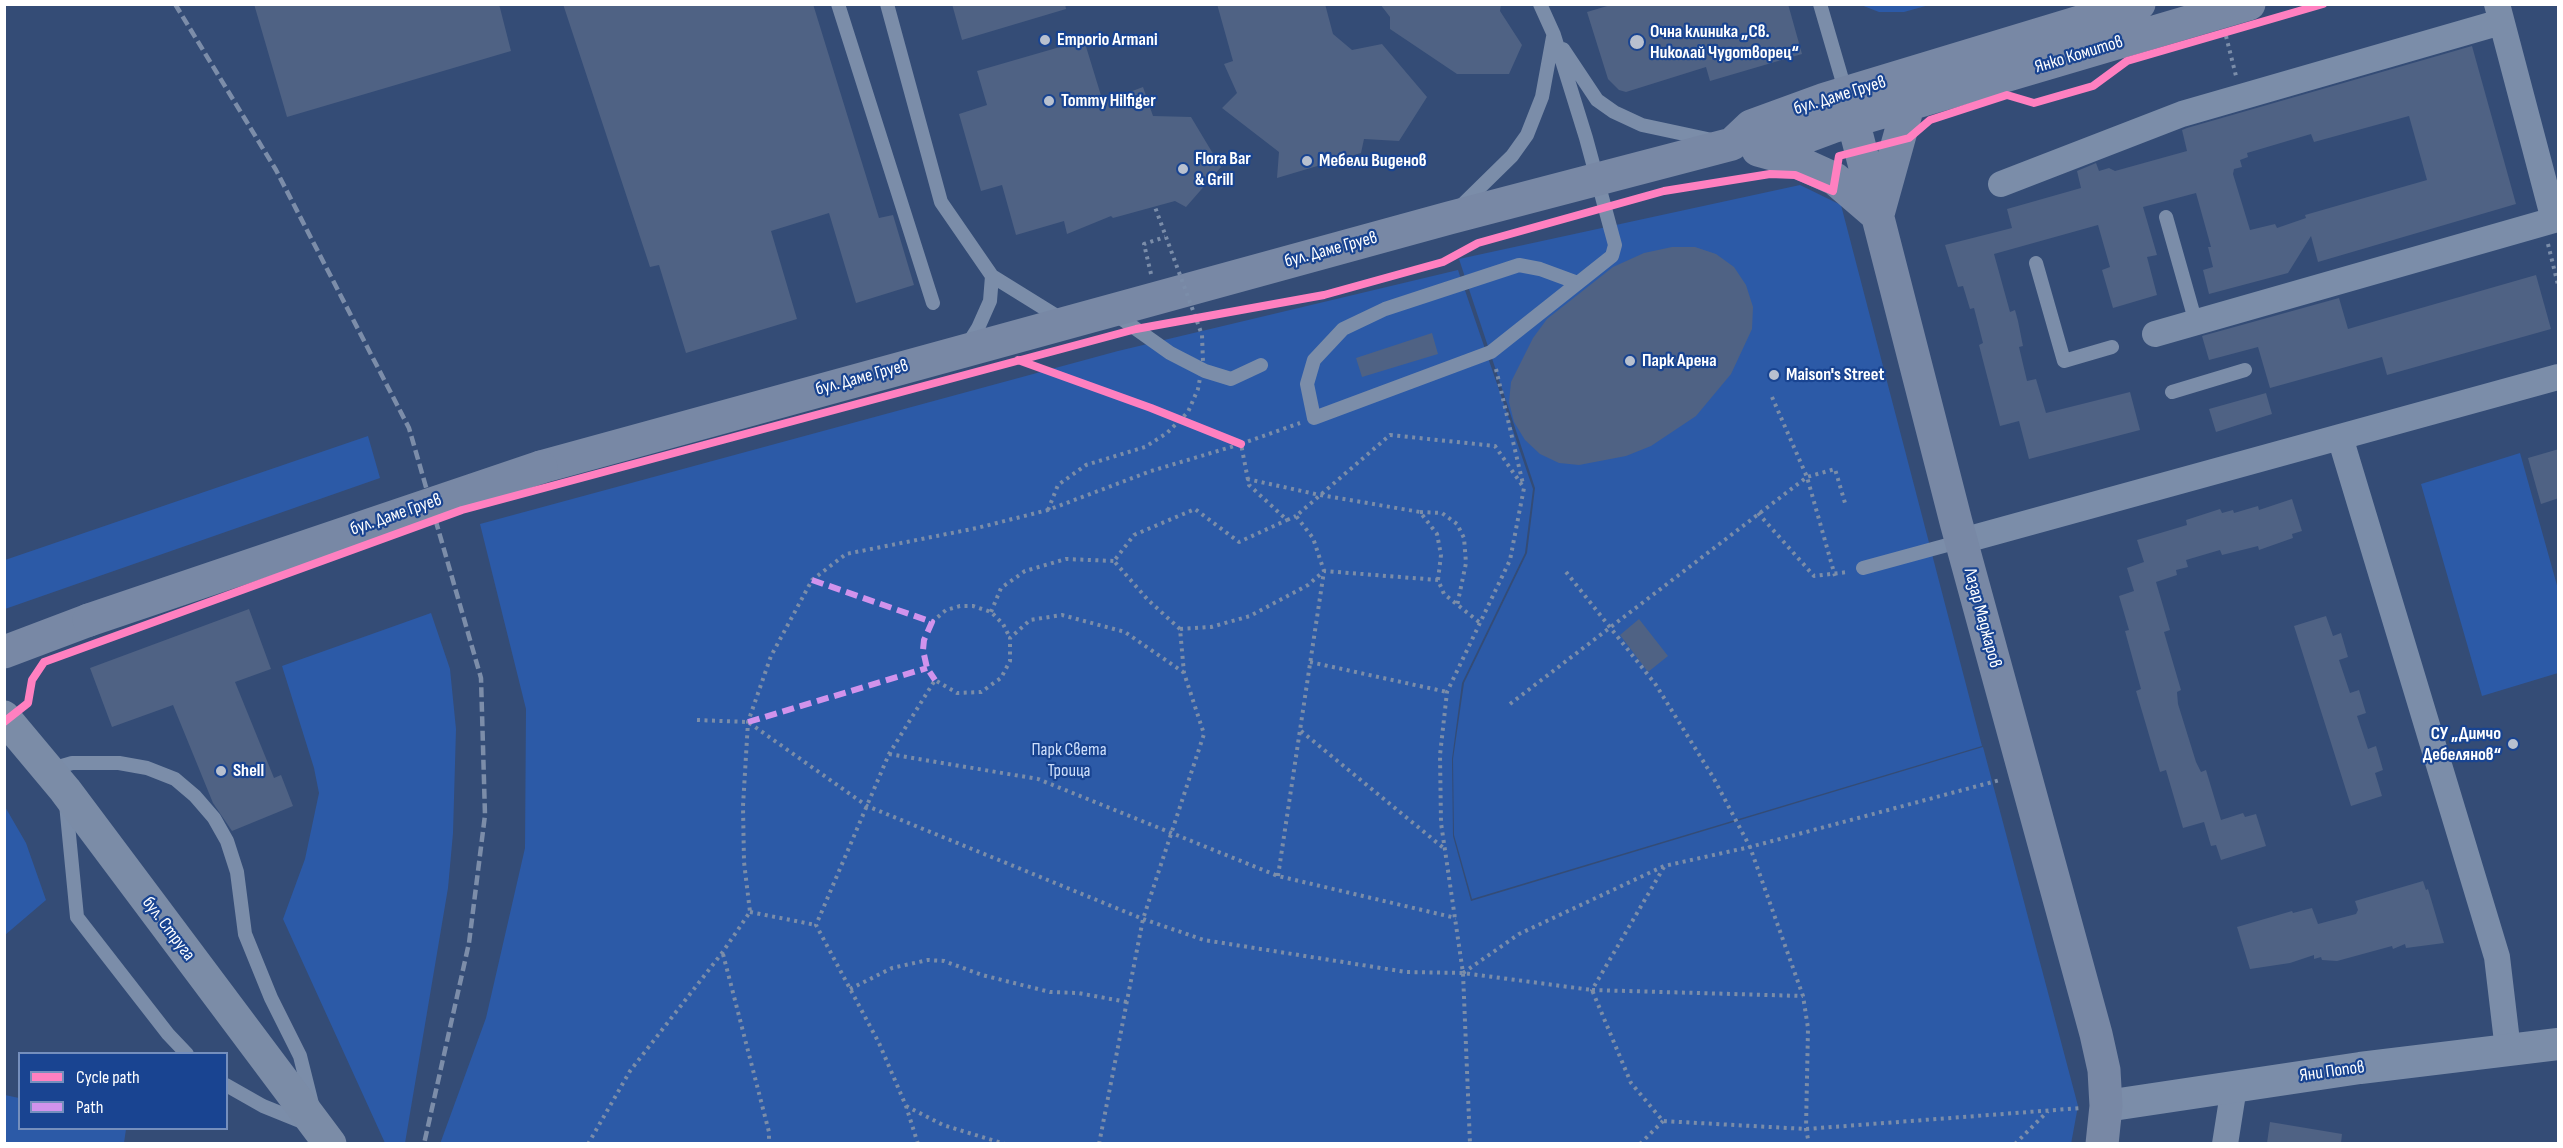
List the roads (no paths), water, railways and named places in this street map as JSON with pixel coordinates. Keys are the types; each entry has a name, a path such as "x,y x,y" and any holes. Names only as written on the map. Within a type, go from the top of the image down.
{"main road":[{"name":"Янко Комитов","path":"1955,61 2139,4"},
{"name":"Янко Комитов","path":"1908,106 2242,17"},
{"name":"бул. Даме Груев","path":"4,652 89,620 541,467 1449,218 1732,144 1765,152 1849,107 1955,61"},
{"name":"бул. Даме Груев","path":"1732,144 1751,126 1849,107 1908,106"},
{"path":"1765,152 1791,159 1835,179 1878,216 1908,106"},
{"name":"Лазар Маджаров","path":"1849,107 1962,541 2096,1034 2104,1070 2106,1106 2102,1143"},
{"name":"бул. Струга","path":"4,717 56,780 324,1136"}],"street":[{"path":"2001,184 2182,114 2242,97 2499,13 2554,220 2155,334"},
{"path":"1962,541 2559,377"},
{"path":"2340,437 2497,957 2508,1050"},
{"name":"Яни Попов","path":"2106,1106 2360,1068 2559,1044"},
{"path":"2225,1143 2234,1087"}],"lane":[{"path":"838,4 933,303"},
{"path":"887,4 941,202 992,276 1068,322"},
{"path":"1540,4 1554,35 1598,179 1616,244 1612,256 1578,284 1491,352 1314,418 1307,384 1314,360 1343,329 1385,309 1519,266 1540,269 1578,284"},
{"path":"1820,4 1849,107"},
{"path":"1554,35 1597,100 1614,112 1642,125 1732,144"},
{"path":"1449,218 1512,156 1527,135 1542,97 1554,35"},
{"path":"2166,217 2196,323"},
{"path":"2036,263 2064,361 2112,347"},
{"path":"963,351 978,328 990,301 992,276"},
{"path":"1111,311 1170,353 1205,371 1231,379 1261,366"},
{"path":"2172,392 2245,370"},
{"path":"1863,568 1962,541"},
{"path":"186,1052 168,1034 77,917 56,780 72,763 119,764 147,768 175,779 195,796 214,818 227,842 237,872 245,934 271,998 300,1056 324,1136"},
{"path":"228,1085 263,1106 324,1136"}],"railway":[{"path":"175,4 276,170 409,428 481,678 485,815 469,943 424,1144"}],"place":[{"name":"Emporio Armani","path":"1045,40"},
{"name":"Oчна клиника „Св. Николай Чудотворец“","path":"1637,42"},
{"name":"Tommy Hilfiger","path":"1049,101"},
{"name":"Мебели Виденов","path":"1307,161"},
{"name":"Flora Bar & Grill","path":"1183,169"},
{"name":"Парк Арена","path":"1630,361"},
{"name":"Maison's Street","path":"1774,375"},
{"name":"СУ „Димчо Дебелянов“","path":"2513,744"},
{"name":"Shell","path":"221,771"}],"park label":[{"name":"Парк Света Троица","path":"1069,760"}]}
